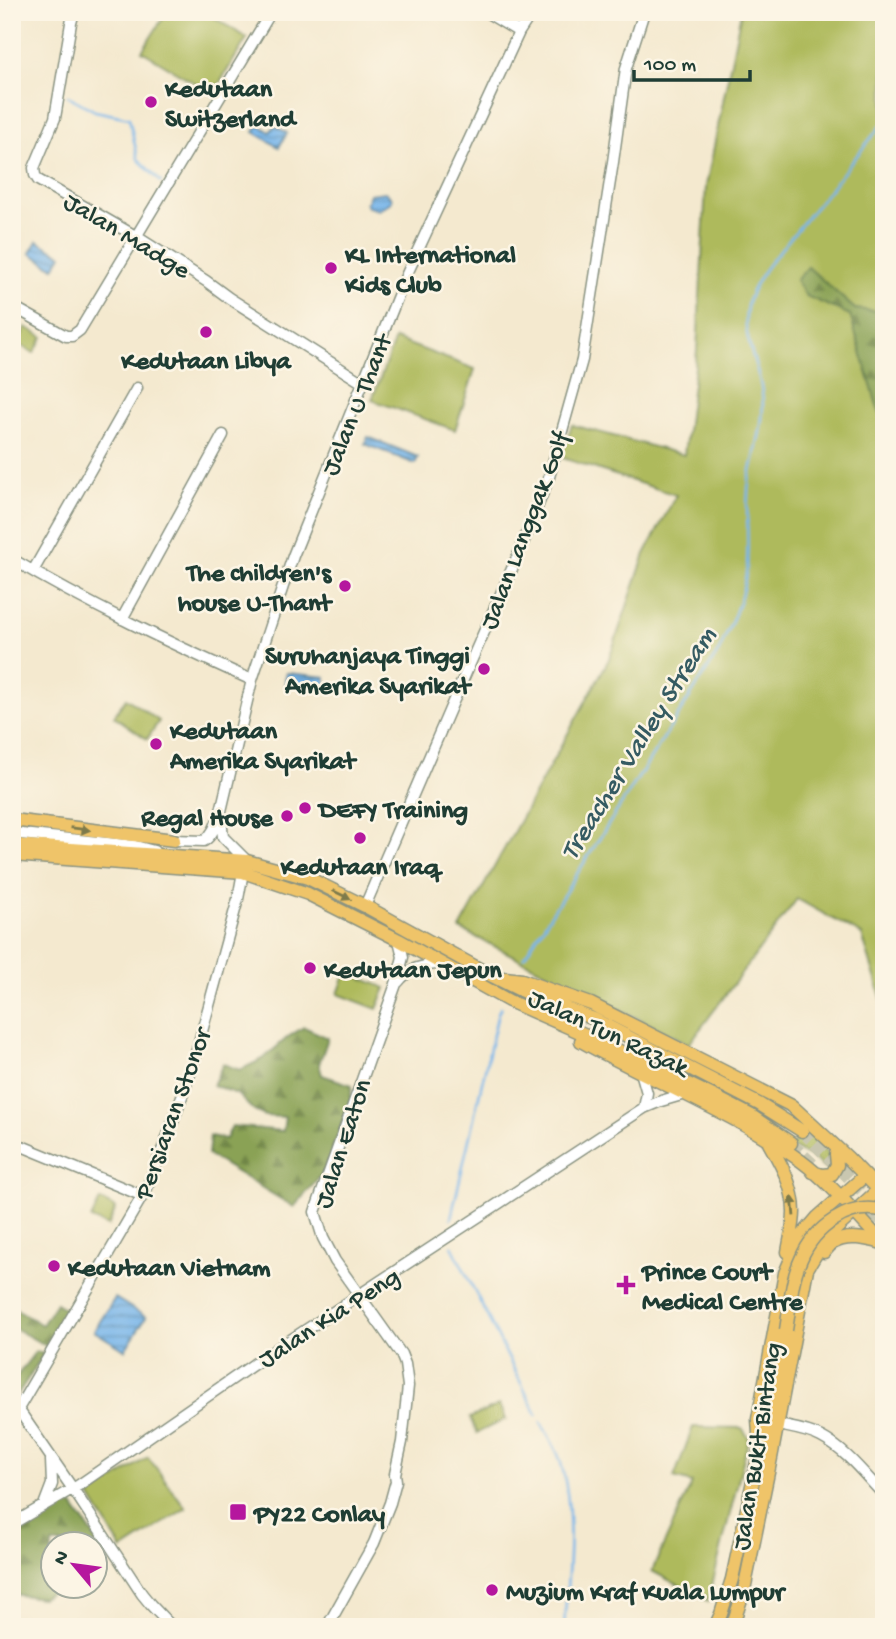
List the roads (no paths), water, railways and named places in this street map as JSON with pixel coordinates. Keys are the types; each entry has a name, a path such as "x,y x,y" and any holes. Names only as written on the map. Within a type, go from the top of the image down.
{"main road":[{"path":"12,820 174,840"},
{"name":"Jalan Tun Razak","path":"12,845 177,856 245,867 308,894 523,1008 717,1098 750,1115 791,1143"},
{"name":"Jalan Tun Razak","path":"12,855 279,869 308,878 522,991 588,1009 759,1104 802,1131"},
{"path":"523,1008 767,1139 813,1172 883,1244"},
{"path":"588,1009 612,1019 795,1116 881,1196"},
{"path":"588,1009 792,1106 848,1158 881,1196"},
{"path":"767,1139 784,1170 794,1202 785,1273"},
{"path":"813,1172 832,1174 837,1165 836,1154"},
{"name":"Jalan Bukit Bintang","path":"715,1627 732,1579 760,1448 758,1419 785,1273 800,1238 818,1217 861,1179"},
{"name":"Jalan Bukit Bintang","path":"732,1627 744,1590 807,1269 825,1239 853,1212 881,1196"},
{"path":"760,1448 800,1261 808,1245 835,1218 846,1212 874,1208 884,1212"},
{"path":"807,1269 834,1242 859,1238 883,1244"}],"street":[{"name":"Jalan Madge","path":"74,12 55,118 34,168 38,180 136,237 363,383"},
{"path":"12,306 66,337 80,330 271,12"},
{"path":"486,12 519,32"},
{"name":"Jalan U Thant","path":"174,840 199,842 207,839 214,830 221,811 252,680 293,556 406,276 519,32 531,12"},
{"name":"Jalan Langgak Golf","path":"365,906 519,553 555,455 582,360 626,68 644,12"},
{"path":"33,572 137,388"},
{"path":"122,619 223,435"},
{"path":"12,559 172,645 252,680"},
{"name":"Jalan U Thant","path":"221,811 223,837 245,867"},
{"path":"12,833 135,846 177,856"},
{"name":"Persiaran Stonor","path":"15,1407 143,1196 192,1068 245,867"},
{"name":"Jalan Eaton","path":"327,1627 374,1543 390,1503 402,1442 408,1385 401,1354 335,1261 323,1238 315,1213 396,984 403,957 398,940"},
{"path":"396,984 409,971 441,963"},
{"path":"641,1072 647,1093 644,1108"},
{"name":"Jalan Kia Peng","path":"12,1524 72,1489 254,1364 644,1108 685,1094"},
{"path":"12,1142 143,1196"},
{"path":"15,1407 142,1594 172,1627"},
{"path":"778,1424 819,1436 842,1451 884,1495"},
{"path":"44,1505 52,1484 51,1457"}],"water":[{"path":"259,125 270,132 275,126 287,133 279,147 254,132"},
{"path":"385,192 392,201 379,210 368,207 366,204 370,194"},
{"path":"37,241 62,255 54,268 30,253"},
{"path":"368,437 418,457 415,464 365,444"},
{"path":"286,673 326,677 325,689 285,685"},
{"path":"115,1298 146,1317 125,1350 94,1331"}],"waterway":[{"path":"68,96 95,111 129,118 138,159 161,182"},
{"name":"Treacher Valley Stream","path":"524,957 719,651 728,631 745,577 749,481 763,403 760,380 747,335 746,311 749,299 770,263 884,122"},
{"name":"Treacher Valley Stream","path":"451,1218 501,1007"},
{"name":"Treacher Valley Stream","path":"452,1246 537,1415"},
{"name":"Treacher Valley Stream","path":"541,1422 560,1460 568,1501 570,1543 564,1627"}],"tunnel":[{"path":"802,1131 884,1213"},
{"path":"791,1143 816,1167"},
{"path":"842,1191 884,1233"}],"place":[{"name":"Kedutaan Switzerland","path":"151,102"},
{"name":"KL International Kids Club","path":"331,268"},
{"name":"Kedutaan Libya","path":"206,332"},
{"name":"The children's house U-Thant","path":"345,586"},
{"name":"Suruhanjaya Tinggi Amerika Syarikat","path":"484,669"},
{"name":"Kedutaan Amerika Syarikat","path":"156,744"},
{"name":"DEFY Training","path":"305,808"},
{"name":"Regal House","path":"287,816"},
{"name":"Kedutaan Iraq","path":"360,838"},
{"name":"Kedutaan Jepun","path":"310,968"},
{"name":"Kedutaan Vietnam","path":"54,1266"},
{"name":"Prince Court Medical Centre","path":"626,1285"},
{"name":"PY22 Conlay","path":"238,1512"},
{"name":"Muzium Kraf Kuala Lumpur","path":"492,1590"}]}
